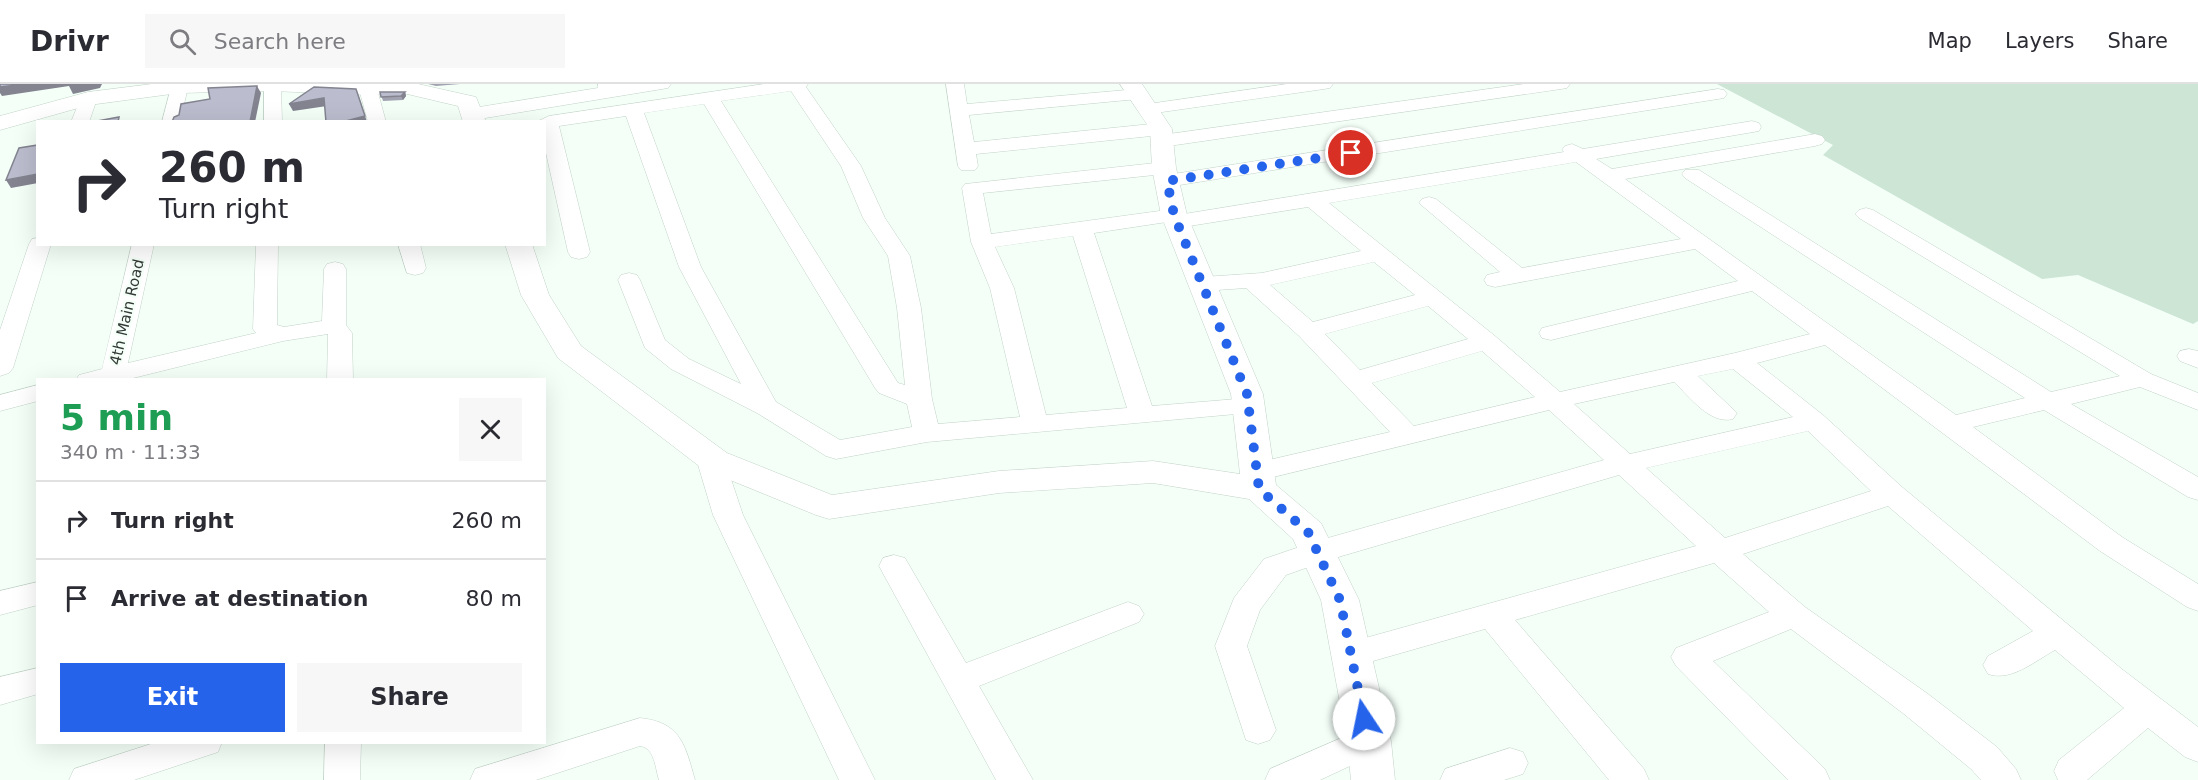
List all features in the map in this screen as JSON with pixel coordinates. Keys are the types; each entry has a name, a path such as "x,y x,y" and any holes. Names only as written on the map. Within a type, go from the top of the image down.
{"street":[{"path":"51,109 63,84"},
{"path":"0,123 87,99 179,87 230,85 368,89 402,87 468,102 474,118 607,88 662,84"},
{"path":"579,252 547,122 797,84 851,166 873,218 899,256 909,308 919,399 927,433"},
{"path":"955,84 982,242 1002,288 1035,424"},
{"path":"965,149 1153,129 1360,113 1482,89 1561,84"},
{"path":"272,85 273,120"},
{"path":"171,120 179,87"},
{"path":"368,89 376,120"},
{"path":"972,188 1153,129 1331,89 1360,113"},
{"path":"1482,89 1581,156 1757,283 2111,544 2198,599"},
{"path":"959,110 1153,129 1535,125 1718,94"},
{"path":"710,98 746,161 837,300 888,388 919,399"},
{"path":"81,120 87,99"},
{"path":"633,109 690,267 766,407"},
{"path":"982,242 1081,227 1175,219 1313,200 1752,127"},
{"path":"1153,129 1175,219 1247,394 1258,481 1308,532 1340,600 1369,741 1373,780"},
{"path":"1608,176 1815,140"},
{"path":"1692,174 2047,401 2198,490"},
{"path":"1313,200 1375,255 1486,341 1718,551 1794,615 1941,724 1984,758 2003,780"},
{"path":"1429,202 1506,277 1699,242"},
{"path":"1866,214 2142,379 2198,402"},
{"path":"1081,227 1142,415"},
{"path":"0,368 39,246"},
{"name":"4th Main Road","path":"112,376 143,246"},
{"path":"267,246 265,329 283,334"},
{"path":"410,246 415,268"},
{"path":"519,246 535,295 569,352 710,458 829,507 999,482 1153,472 1258,481 1408,436 1553,400 1738,360 1829,336"},
{"path":"1203,284 1252,282 1375,255"},
{"path":"335,269 334,326 340,333 339,378"},
{"path":"629,280 654,343 680,364 766,407 836,450 927,433 1249,406"},
{"path":"1252,282 1308,331 1408,436"},
{"path":"1551,333 1757,283"},
{"path":"1308,331 1432,298"},
{"path":"112,376 283,334 334,326"},
{"path":"1355,380 1486,341"},
{"path":"1738,360 1814,421 1892,494 2056,634 2198,747"},
{"path":"1679,373 1724,413"},
{"path":"1951,424 2142,379"},
{"path":"0,402 36,393"},
{"path":"1258,730 1232,646 1245,606 1275,567 1317,552 1624,464 1814,421"},
{"path":"710,458 728,515 857,780"},
{"path":"1352,654 1718,551 1892,494"},
{"path":"894,566 1015,780"},
{"path":"0,603 36,594"},
{"path":"959,680 1128,614"},
{"path":"1492,615 1631,780"},
{"path":"1794,615 1688,657 1812,780"},
{"path":"2000,665 2056,634"},
{"path":"0,691 36,682"},
{"path":"2072,771 2148,708"},
{"path":"502,778 640,732 652,732 660,735 665,743 677,780"},
{"path":"1283,780 1369,741"},
{"path":"87,780 199,744"},
{"path":"342,780 343,744"},
{"path":"1458,780 1510,763"}],"green space":[{"path":"1717,84 2198,84 2198,321 2193,324 2078,275 2042,279 1823,155 1833,145"}],"building":[{"path":"0,84 24,84 0,87"},
{"path":"257,86 250,120 173,120 179,115 181,104 210,99 208,88"},
{"path":"314,87 356,89 365,116 350,120 326,120 324,98 289,104"},
{"path":"380,92 405,92 401,96 381,97"},
{"path":"119,117 118,120 103,120"},
{"path":"36,145 36,174 6,180 19,148"}],"route":[{"path":"1351,153 1167,181 1174,215 1247,394 1259,489 1308,532 1340,600 1364,719"}]}
